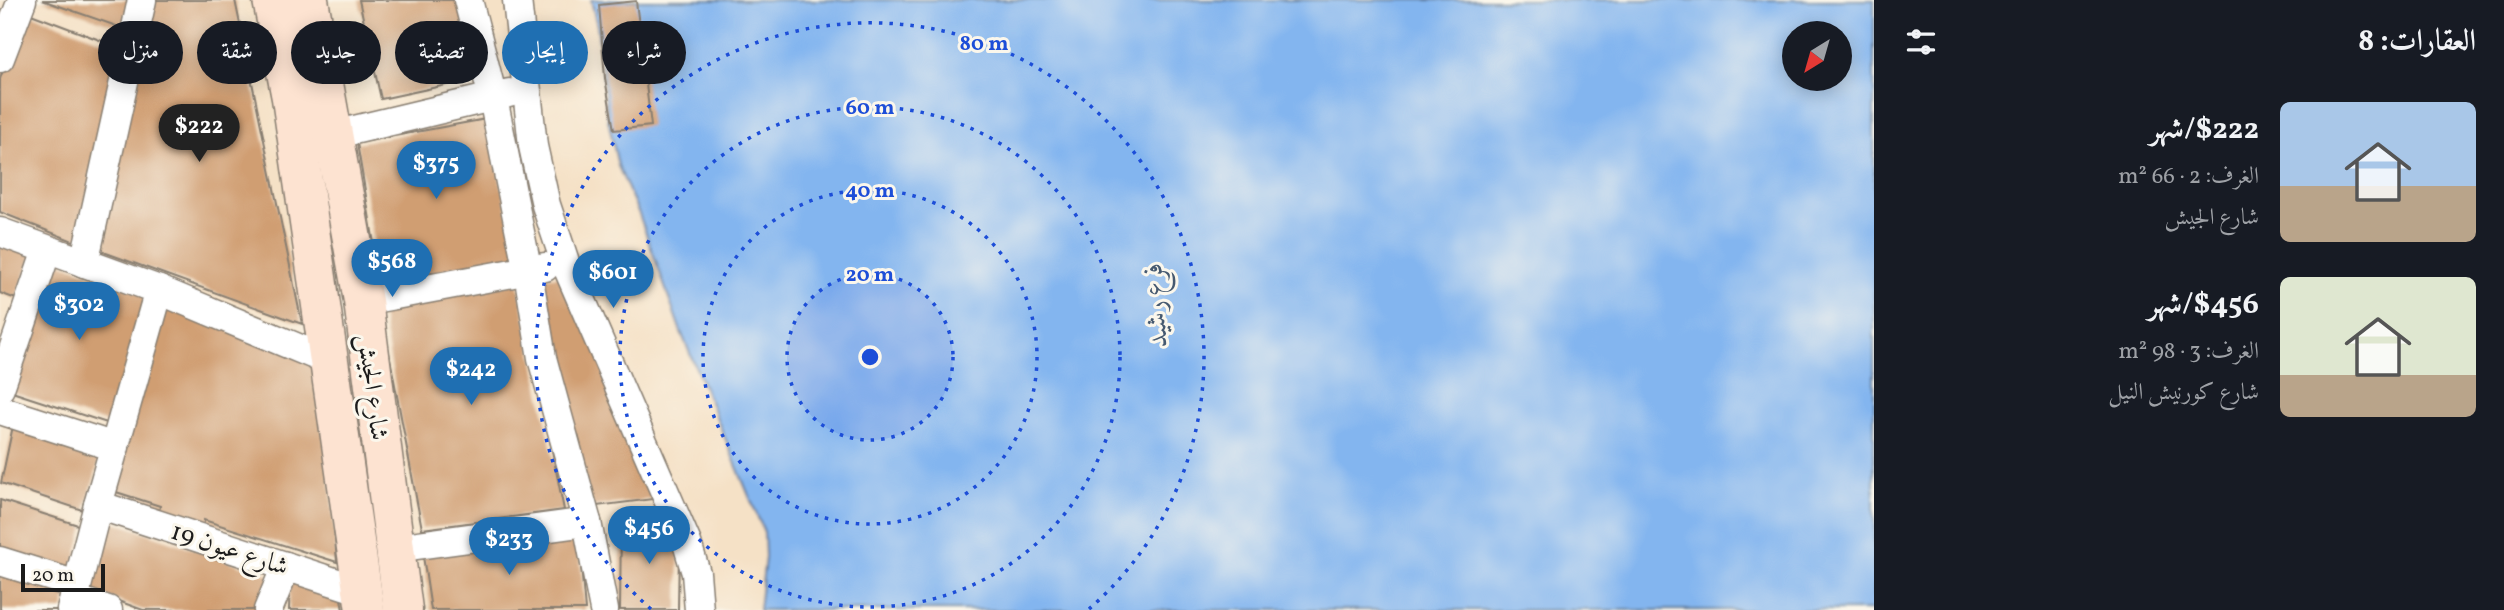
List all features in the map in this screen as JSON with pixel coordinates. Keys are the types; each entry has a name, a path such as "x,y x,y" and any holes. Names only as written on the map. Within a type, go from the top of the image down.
{"main road":[{"name":"شارع الجيش","path":"272,0 290,98 364,600"},
{"name":"شارع الجيش","path":"309,0 363,301 403,610"}],"street":[{"path":"84,263 142,0"},
{"path":"468,0 493,98 528,272 542,358 587,522 604,610"},
{"path":"517,0 533,146 546,205 565,262 687,543 695,573 699,610"},
{"path":"1,55 18,1"},
{"path":"333,135 493,98 528,86"},
{"path":"0,232 159,290 329,361"},
{"path":"0,388 47,250"},
{"path":"363,301 528,272 565,262"},
{"path":"74,598 159,290"},
{"path":"0,410 115,447"},
{"name":"شارع عيون 19","path":"98,506 286,566 364,600"},
{"path":"395,548 587,522"},
{"path":"0,561 74,598 108,610"},
{"path":"268,610 286,566"}],"water":[{"name":"فرع رشيد","path":"591,0 1874,0 1874,610 759,610 765,557 764,532 681,332 639,214 618,166 608,120 604,84 686,84 686,21 602,21 602,69"}],"building":[{"path":"42,0 129,0 124,21 102,21"},
{"path":"153,0 235,0 239,21 197,21 197,84 252,84 302,324 98,250 135,84 183,84 183,21 148,21"},
{"path":"359,0 459,0 464,21 395,21 395,84 451,84 381,99 378,84 381,84 381,21 364,21"},
{"path":"636,1 638,21 602,21 602,42 599,5"},
{"path":"23,11 98,39 98,84 110,84 78,243 0,212 0,79"},
{"path":"606,84 646,84 651,126 614,130"},
{"path":"486,119 519,261 380,279 357,143"},
{"path":"0,240 33,252 16,299 0,293"},
{"path":"49,258 152,297 110,424 6,390"},
{"path":"564,275 661,498 589,507 537,279"},
{"path":"518,282 564,510 422,529 380,305"},
{"path":"162,299 320,364 337,562 204,520 203,536 158,520 160,506 110,490"},
{"path":"14,421 102,450 85,511 1,483"},
{"path":"0,500 84,527 71,575 0,550"},
{"path":"659,514 679,549 678,610 620,610 621,524"},
{"path":"103,518 271,576 263,610 143,610 88,590"},
{"path":"578,534 585,610 431,610 423,556"},
{"path":"0,568 67,591 63,610 0,610"},
{"path":"290,579 340,593 343,610 289,610"}]}
